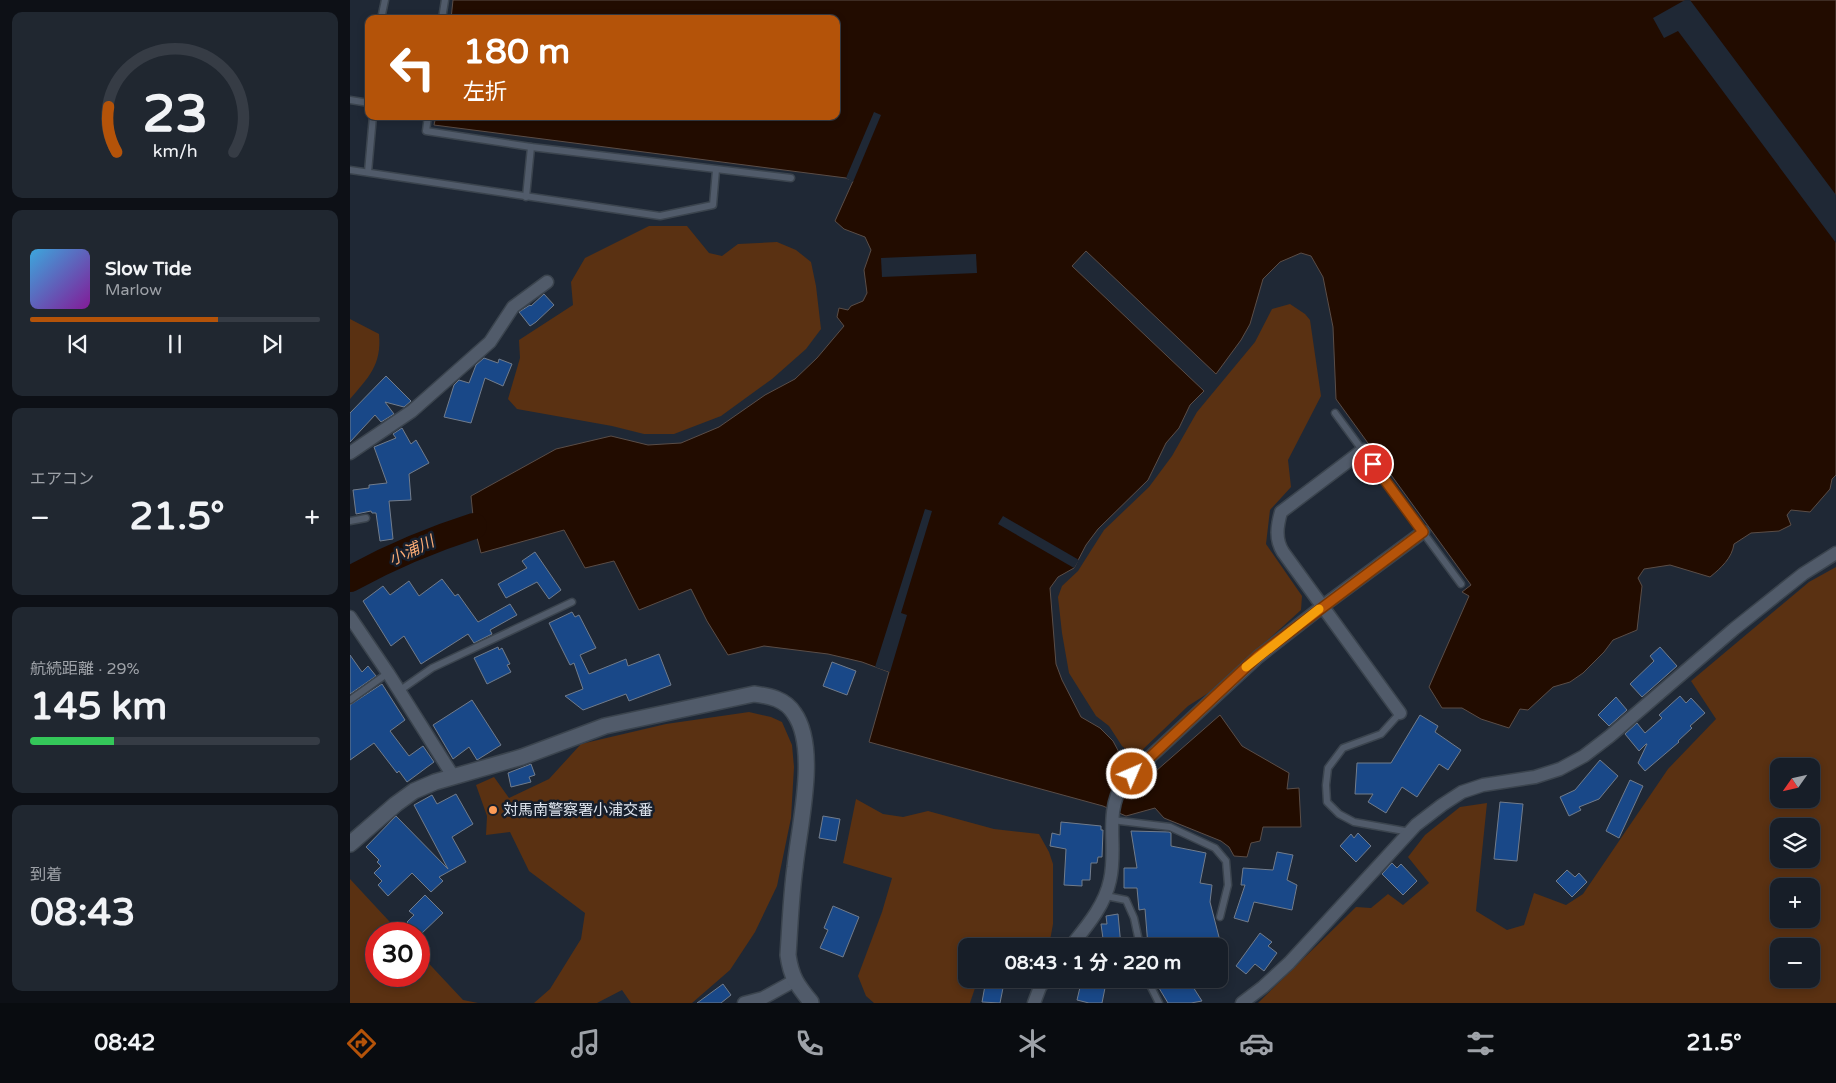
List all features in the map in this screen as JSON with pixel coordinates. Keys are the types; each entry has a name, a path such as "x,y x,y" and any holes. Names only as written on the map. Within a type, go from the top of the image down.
{"street":[{"path":"350,453 412,411 490,342 514,308 547,282"},
{"path":"1363,450 1281,512 1277,539 1279,546 1400,713"},
{"path":"1077,938 1106,896 1112,856 1112,818 1116,797 1124,781 1258,656 1423,532"},
{"path":"1242,1003 1263,987 1289,962 1410,832 1442,805 1462,792 1483,785 1535,777 1560,770 1584,756 1610,736 1734,629 1804,574 1836,553"},
{"path":"350,617 453,776"},
{"path":"350,844 414,791 453,776 522,757 605,726 754,694 771,696 787,704 795,714 801,727 806,758 804,806 795,867 788,955 794,981 811,1003"},
{"path":"744,1003 763,998 794,981"},
{"path":"1034,1003 1039,988"}],"lane":[{"path":"382,15 385,0"},
{"path":"443,15 445,0"},
{"path":"350,100 365,102"},
{"path":"368,172 373,120"},
{"path":"428,120 426,132 531,147 791,178"},
{"path":"526,197 531,147"},
{"path":"350,170 660,216 713,205 716,170"},
{"path":"1335,413 1461,584"},
{"path":"350,521 366,518"},
{"path":"399,691 432,668 572,602"},
{"path":"350,700 388,673"},
{"path":"1400,713 1381,734 1342,748 1328,768 1327,802 1339,814 1354,822 1410,832"},
{"path":"1112,818 1170,827 1215,848 1226,861 1228,885 1220,917"},
{"path":"1106,896 1126,900 1134,918 1138,938"},
{"path":"1152,988 1159,1003"}],"shaded area":[{"path":"453,0 1836,0 1836,475 1832,479 1830,489 1810,512 1791,510 1787,515 1791,525 1779,531 1751,533 1734,544 1728,558 1710,577 1670,565 1644,569 1638,578 1642,586 1637,630 1613,640 1583,673 1570,682 1553,687 1528,710 1520,709 1509,728 1481,719 1462,708 1442,708 1429,687 1469,596 1462,592 1471,585 1336,399 1333,327 1323,277 1311,256 1301,253 1280,262 1263,279 1250,324 1241,340 1216,374 1086,251 1072,266 1204,391 1190,405 1179,428 1166,443 1148,480 1098,529 1086,545 1074,568 1058,577 1050,588 1056,664 1081,717 1100,728 1113,741 1121,756 1156,771 1220,715 1242,746 1289,773 1287,789 1299,788 1301,827 1263,827 1260,841 1251,843 1247,857 1234,856 1229,847 1221,841 1164,818 1155,808 1126,816 1103,806 869,742 889,672 862,662 828,654 764,646 728,655 707,621 691,589 639,610 614,561 585,568 564,530 481,553 474,526 471,496 556,449 611,436 648,445 681,443 719,427 765,395 795,379 817,358 844,326 837,317 839,308 848,310 851,306 863,301 867,293 864,270 871,250 865,237 844,229 835,221 853,181 846,178 434,125 435,120 840,120 840,15 451,15"},
{"path":"649,226 687,226 709,253 722,256 738,244 777,242 796,250 811,262 821,329 806,349 772,379 721,416 674,434 644,434 612,426 517,409 508,399 520,358 519,340 573,305 571,282 585,258"},
{"path":"1290,304 1305,314 1310,320 1321,396 1288,460 1291,487 1270,510 1266,544 1302,596 1301,610 1210,692 1188,706 1135,757 1122,746 1109,726 1096,716 1069,673 1058,597 1062,586 1078,571 1104,530 1149,487 1172,456 1197,412 1255,342 1272,309"},
{"path":"350,319 379,334 379,345 376,363 363,384 350,399"},
{"path":"1836,567 1836,1003 1258,1003 1356,907 1371,908 1388,894 1403,905 1429,883 1408,857 1425,835 1460,807 1487,803 1476,911 1507,930 1524,925 1534,893 1566,905 1583,894 1668,769 1716,719 1691,681 1809,582"},
{"path":"749,712 771,717 782,722 792,745 794,767 791,818 777,886 755,932 730,970 692,1003 631,1003 622,990 597,1003 534,1003 550,989 581,939 585,913 529,871 510,832 486,835 487,816 476,785 494,777 509,798 549,779 581,744 666,724"},
{"path":"856,799 883,814 903,817 928,811 994,829 1039,834 1053,864 1053,924 1050,938 958,938 958,988 975,988 970,1003 874,1003 866,996 858,976 882,912 892,878 843,863"},
{"path":"350,879 390,922 365,922 365,987 430,987 430,965 463,1000 478,1003 350,1003"}],"pier":[{"path":"1685,0 1690,0 1836,195 1836,243 1678,31 1664,38 1653,18"},
{"path":"874,112 881,115 853,182 846,178"},
{"path":"976,254 977,273 882,277 881,258"},
{"path":"925,509 932,511 901,613 907,615 890,672 875,667"},
{"path":"1003,516 1079,560 1074,568 998,524"}],"building":[{"path":"544,294 554,305 530,326 519,312 531,306"},
{"path":"484,358 498,363 499,359 512,364 503,386 485,378 471,423 444,417 454,385 459,380 469,383 476,365"},
{"path":"386,376 411,401 404,407 385,402 394,414 381,422 375,415 350,442 350,413"},
{"path":"402,428 411,444 416,440 429,463 409,474 411,500 389,501 393,539 380,541 376,513 371,511 356,514 353,490 369,488 369,485 387,483 374,447 396,438 393,434"},
{"path":"535,552 561,590 549,599 537,582 506,598 498,584 527,568 522,561"},
{"path":"442,579 455,596 458,594 478,622 510,604 517,615 490,630 492,634 474,643 468,634 421,664 404,636 391,646 363,601 383,586 390,595 409,581 419,596"},
{"path":"572,612 575,617 579,615 596,648 580,655 589,674 626,659 628,666 659,654 671,685 629,701 626,694 583,710 565,696 583,689 574,663 570,665 549,623"},
{"path":"498,647 499,650 502,648 510,664 507,665 511,672 487,684 474,658"},
{"path":"1660,647 1677,666 1642,697 1630,684 1654,661 1650,656"},
{"path":"350,655 362,672 368,666 376,676 350,694"},
{"path":"832,662 856,671 847,695 823,686"},
{"path":"382,684 405,720 390,731 409,756 423,746 434,762 407,782 399,771 397,773 374,743 350,760 350,705"},
{"path":"1680,696 1686,703 1691,698 1705,713 1690,726 1692,728 1679,742 1645,771 1638,763 1647,744 1639,751 1625,734 1637,723 1645,733 1662,718 1659,715"},
{"path":"1616,697 1627,710 1609,726 1598,715"},
{"path":"472,700 501,745 477,760 469,747 453,759 433,725"},
{"path":"1420,715 1438,726 1435,732 1461,750 1448,770 1439,764 1417,797 1402,787 1386,813 1368,802 1373,794 1355,794 1357,763 1391,763"},
{"path":"1600,760 1618,776 1599,799 1579,807 1581,810 1569,816 1560,797 1575,790"},
{"path":"531,764 535,775 529,777 531,782 511,787 508,773"},
{"path":"1630,780 1643,786 1619,838 1606,831"},
{"path":"456,794 473,824 452,837 466,862 439,877 443,881 431,892 412,873 388,896 378,885 382,881 374,873 381,866 377,862 379,860 366,847 396,816 448,869 414,805 432,795 437,804"},
{"path":"1500,802 1523,804 1517,861 1494,859"},
{"path":"823,816 840,819 836,841 819,838"},
{"path":"1061,822 1101,826 1101,830 1103,830 1102,857 1098,857 1097,863 1091,863 1090,880 1082,880 1082,886 1064,885 1066,849 1050,846 1052,833 1060,835"},
{"path":"1131,831 1169,832 1171,833 1171,846 1206,853 1200,883 1212,885 1210,902 1219,938 1147,938 1145,909 1139,910 1137,888 1124,888 1124,868 1137,868"},
{"path":"1358,833 1371,846 1356,862 1340,846 1351,834 1354,838"},
{"path":"1277,852 1293,855 1287,880 1297,885 1292,910 1254,902 1248,922 1234,918 1245,885 1241,885 1243,868 1273,870"},
{"path":"1392,863 1397,868 1401,864 1417,881 1403,895 1382,874"},
{"path":"1567,870 1575,877 1579,873 1587,882 1572,897 1556,881"},
{"path":"425,895 443,913 430,925 430,922 407,922 414,915 409,911"},
{"path":"833,906 859,917 843,957 820,948 828,930 824,928"},
{"path":"1118,914 1120,938 1103,938 1101,924 1107,924 1106,916"},
{"path":"1260,933 1272,942 1268,946 1277,953 1264,971 1255,964 1246,974 1236,966"},
{"path":"723,984 731,995 721,1003 697,1003"},
{"path":"985,988 1003,988 1000,1003 982,1002"},
{"path":"1080,988 1105,988 1102,1003 1089,1003 1077,1000"},
{"path":"1159,988 1194,988 1202,1001 1191,1003 1168,1003"}],"waterway":[{"name":"小浦川","path":"350,579 410,550 474,526"}],"slow traffic":[{"path":"1246,667 1319,609"}],"place":[{"name":"対馬南警察署小浦交番","path":"493,810"}],"route":[{"path":"1132,774 1258,656 1423,532 1373,464"}]}
